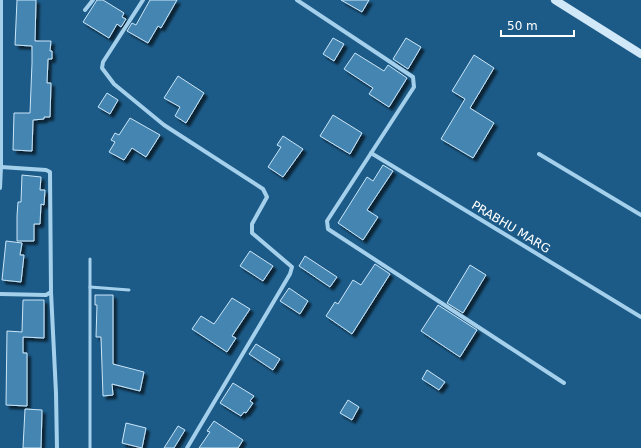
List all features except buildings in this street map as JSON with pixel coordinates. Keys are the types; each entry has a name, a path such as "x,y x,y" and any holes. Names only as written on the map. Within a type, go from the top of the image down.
{"street":[{"path":"0,188 1,0"},
{"path":"85,10 93,0"},
{"path":"143,0 103,62 102,68 114,84 164,125 263,189 267,197 252,224 252,233 292,267 290,274 187,448"},
{"path":"297,0 413,77 415,80 414,87 327,221 328,229 564,383"},
{"path":"555,0 641,54"},
{"name":"PRABHU MARG","path":"371,153 641,318"},
{"path":"539,154 641,215"},
{"path":"1,167 46,170 50,172 51,292 57,448"},
{"path":"0,294 46,295 51,292"}],"lane":[{"path":"90,259 90,448"},
{"path":"90,287 129,290"}]}
